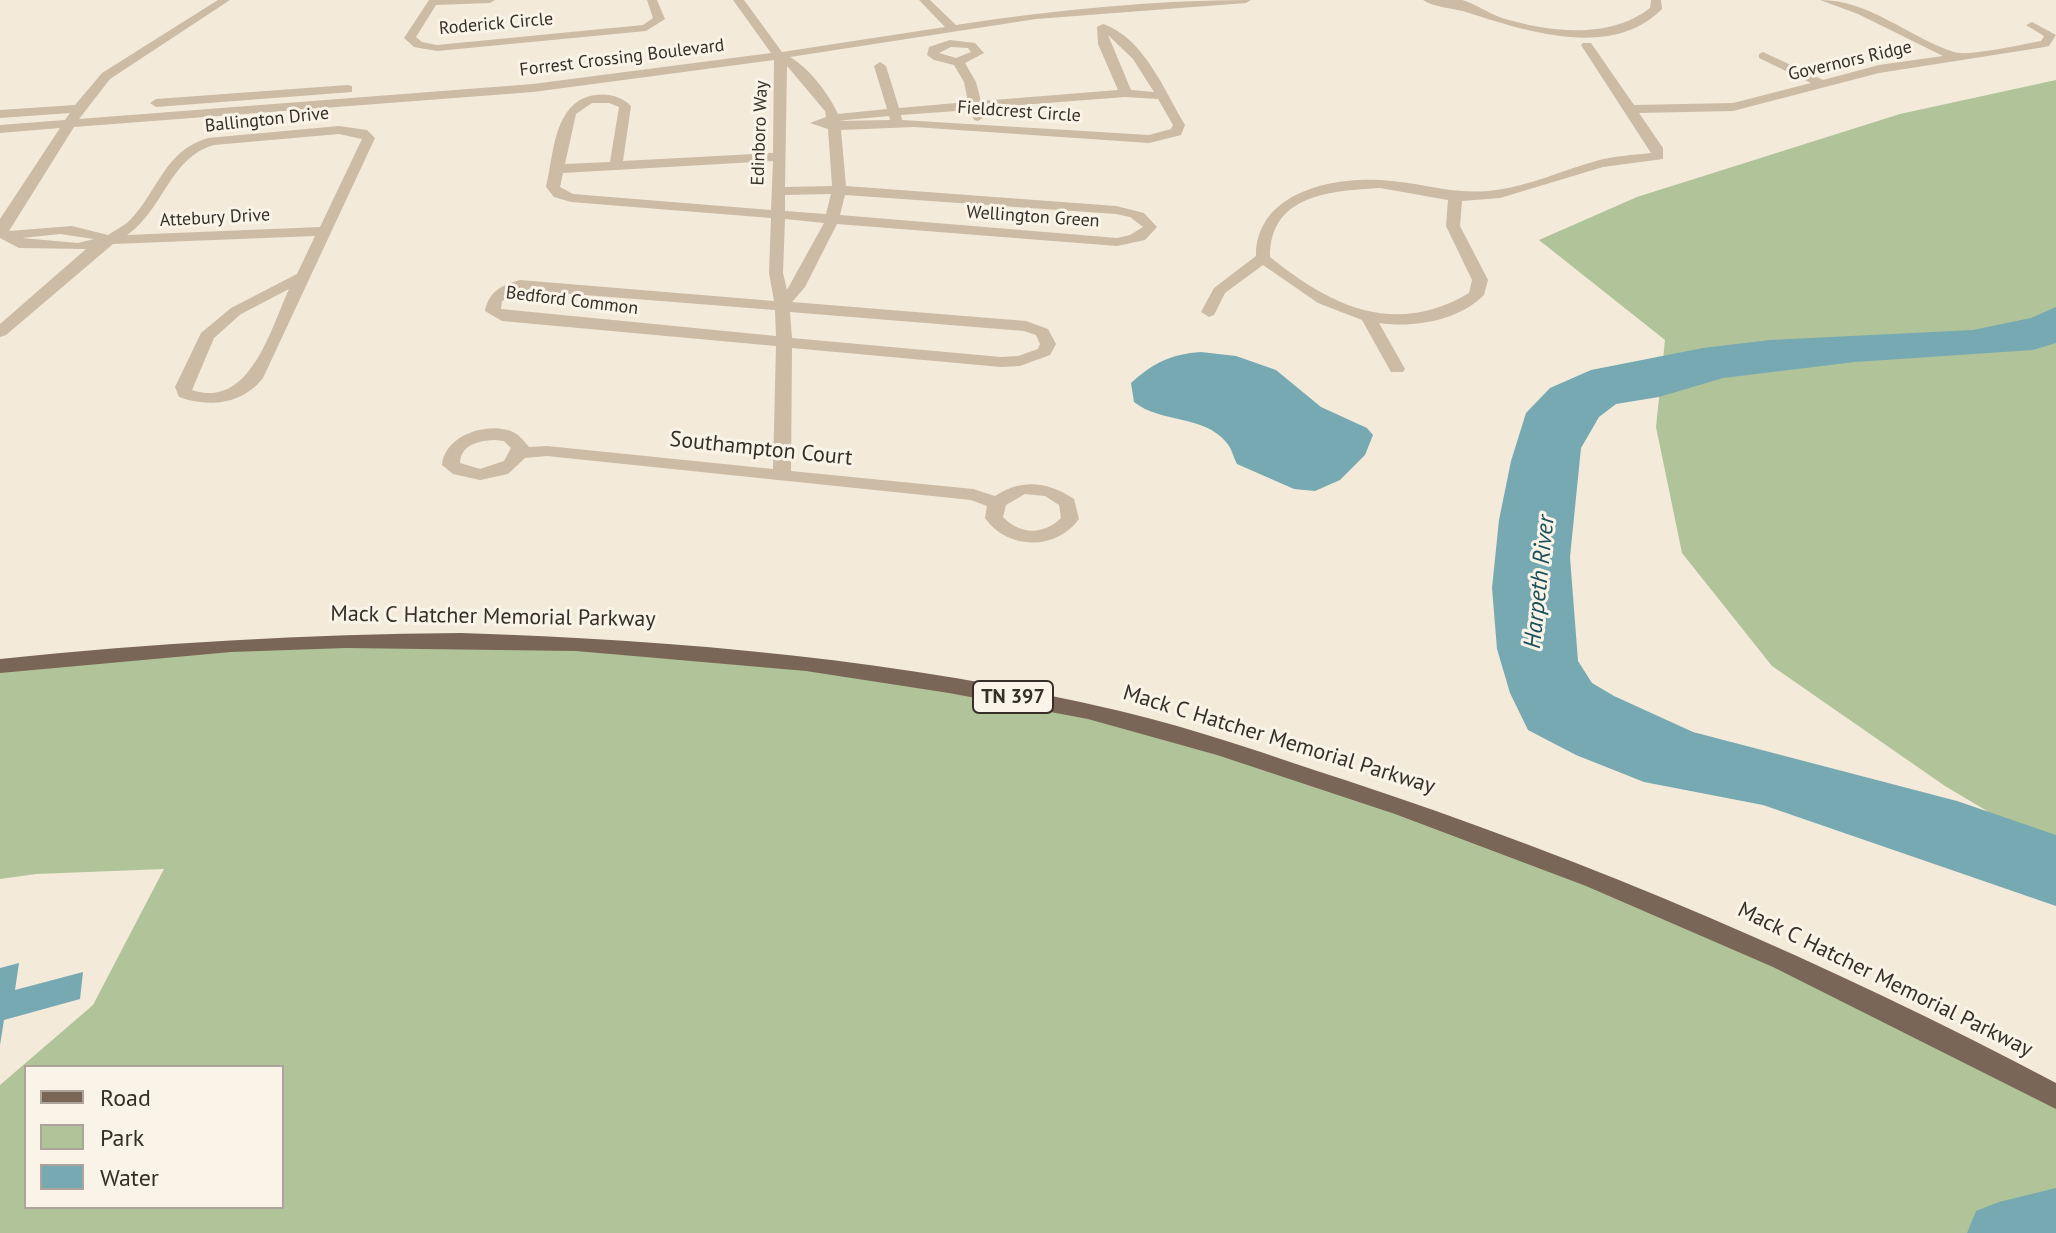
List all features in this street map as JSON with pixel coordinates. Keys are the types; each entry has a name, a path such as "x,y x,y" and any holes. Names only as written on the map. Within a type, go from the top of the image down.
{"main road":[{"name":"Mack C Hatcher Memorial Parkway","path":"0,666 116,652 304,642 381,639 589,643 836,667 990,692 1144,724 1436,818 1571,868 1725,931 1965,1047 2056,1097"}],"street":[{"path":"72,123 79,109 106,76 225,0"},
{"path":"434,1 490,0"},
{"name":"Roderick Circle","path":"434,1 410,38 418,45 437,48 646,28 659,19 652,0"},
{"path":"738,0 774,51"},
{"name":"Forrest Crossing Boulevard","path":"0,114 519,76 774,51 942,17 1087,4 1246,0"},
{"path":"1428,0 1467,9 1504,23 1553,31 1602,31 1639,23 1656,9 1656,0"},
{"path":"1454,0 1467,9"},
{"path":"1825,0 1862,12 1956,58"},
{"path":"926,1 953,28"},
{"name":"Forrest Crossing Boulevard","path":"0,129 533,88 774,51 953,28 1087,4"},
{"name":"Fieldcrest Circle","path":"1087,4 1103,27 1104,44 1125,83 1125,93"},
{"name":"Governors Ridge","path":"1631,109 1733,107 1879,69 2045,44 2050,35 2032,25"},
{"name":"Fieldcrest Circle","path":"896,117 979,127 1149,139 1176,132 1179,125 1131,50 1113,31 1103,27"},
{"path":"1455,197 1453,226 1480,280 1476,295 1443,313 1410,320 1367,315 1322,299 1282,275 1263,258 1263,236 1276,214 1298,198 1337,187 1380,184 1455,197 1511,192 1602,163 1658,156 1655,146 1587,45 1553,31"},
{"path":"1587,45 1589,37 1602,31"},
{"name":"Edinboro Way","path":"774,51 795,65 818,92 833,122 839,190 832,220 797,287 782,305"},
{"name":"Edinboro Way","path":"774,51 799,124 781,157 778,191 776,273 784,343 782,476"},
{"path":"1763,56 1820,83"},
{"path":"958,61 970,82 979,127"},
{"path":"880,66 896,117"},
{"name":"Fieldcrest Circle","path":"799,124 1125,93 1161,96"},
{"path":"616,166 625,106 619,101 599,99 575,105 555,169 616,166 781,157"},
{"name":"Attebury Drive","path":"72,123 2,227 2,234 12,236 19,244 78,247 108,240 324,231"},
{"name":"Ballington Drive","path":"108,240 134,224 183,155 195,146 213,141 339,130 362,133 369,138 324,231"},
{"name":"Wellington Green","path":"555,169 553,187 559,194 571,198 1117,242 1133,240 1145,234 1150,227 1134,213 1116,210 839,190 778,191"},
{"path":"302,277 236,311 207,336 183,387 185,393 223,396 249,386 302,277 324,231"},
{"path":"3,327 108,240"},
{"path":"1209,312 1219,291 1263,258"},
{"name":"Bedford Common","path":"520,285 782,305 1026,326 1042,332 1048,344 1044,352 1032,357 1001,362 502,316 493,311 495,300 507,289 520,285"},
{"path":"1367,315 1397,369"},
{"name":"Southampton Court","path":"519,453 547,451 973,495 997,503"}],"green space":[{"path":"2056,80 2056,852 1945,786 1772,666 1682,553 1656,427 1665,340 1539,240 1637,197 1900,114"},
{"path":"243,644 719,653 1144,724 1571,868 2056,1097 2056,1219 1999,1233 0,1233 0,1085 93,1005 164,869 36,874 0,879 0,666"}],"water":[{"path":"2056,307 2056,343 2033,350 1855,362 1723,378 1659,397 1616,404 1599,417 1581,448 1570,557 1578,661 1592,683 1693,732 1957,801 2056,835 2056,906 1763,805 1644,782 1576,755 1528,730 1510,693 1497,649 1492,588 1499,520 1511,461 1526,413 1550,388 1591,370 1703,348 1770,340 1973,330 2031,318"},
{"path":"1201,352 1236,356 1276,370 1321,407 1367,428 1373,435 1365,455 1340,480 1315,491 1294,489 1237,464 1228,444 1206,427 1156,413 1134,402 1131,383 1147,370 1171,357"},
{"path":"19,963 15,990 83,972 80,999 4,1020 0,1045 0,968"}],"waterway":[{"name":"Harpeth River","path":"1999,1233 2056,1219"}]}
